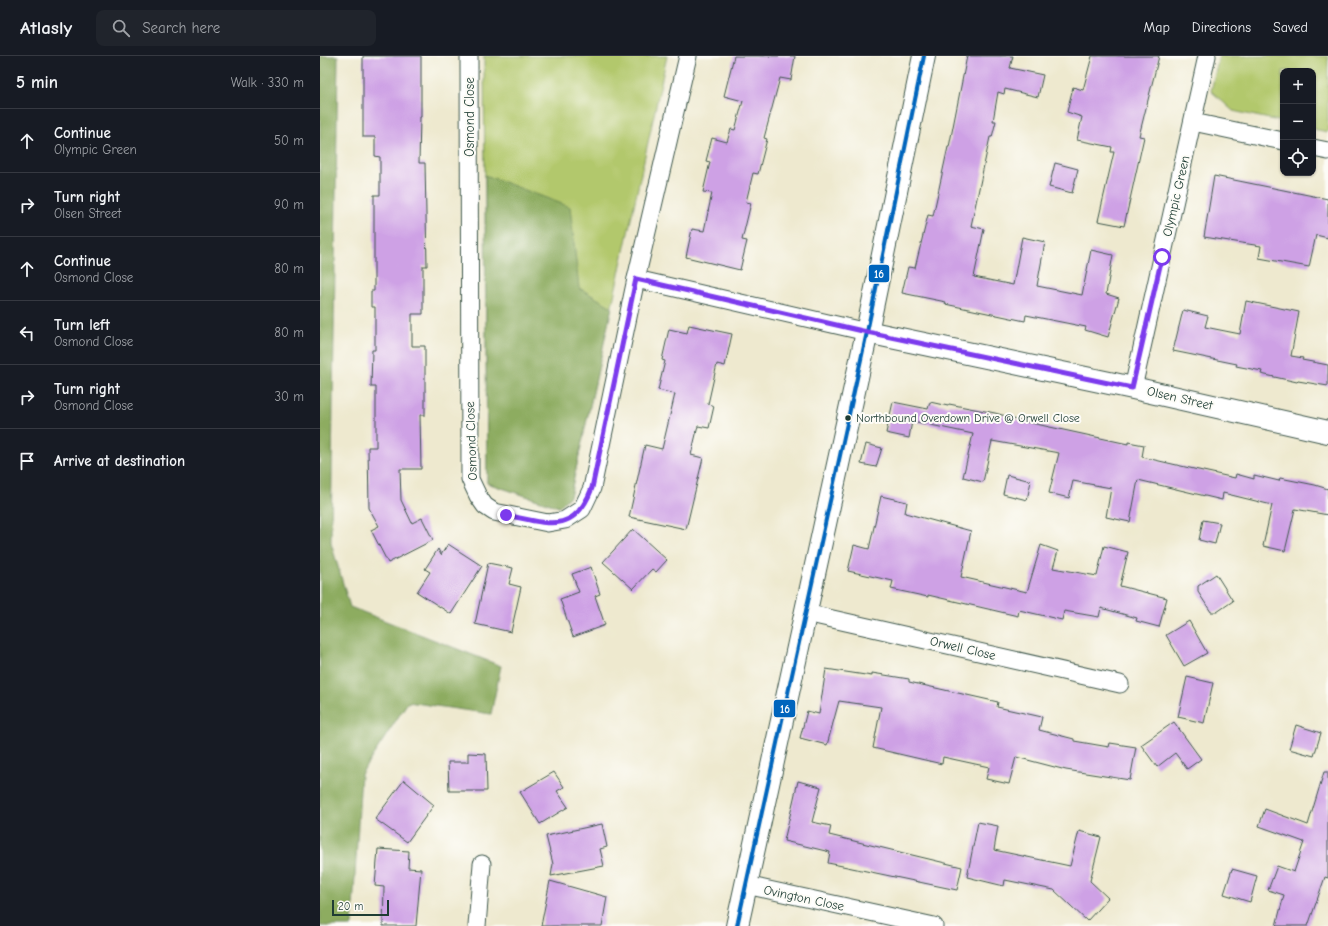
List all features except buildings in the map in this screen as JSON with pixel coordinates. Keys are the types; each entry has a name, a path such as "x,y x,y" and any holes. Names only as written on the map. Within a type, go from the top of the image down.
{"street":[{"name":"Osmond Close","path":"469,56 470,471 473,488 485,506 494,512 548,523 565,520 582,509 592,488 636,279 688,56"},
{"path":"737,926 867,332 924,56"},
{"name":"Olympic Green","path":"1132,388 1207,56"},
{"path":"1193,122 1280,140"},
{"path":"1316,149 1328,151"},
{"path":"636,279 867,332"},
{"name":"Olsen Street","path":"867,332 1132,388 1328,432"},
{"name":"Orwell Close","path":"806,613 1120,684"},
{"path":"476,926 482,864"},
{"name":"Ovington Close","path":"746,885 934,926"}],"green space":[{"path":"320,56 338,56 331,543 350,607 501,666 491,714 408,702 361,774 352,926 320,926"},
{"path":"484,56 667,56 570,496 559,507 487,483"},
{"path":"1219,56 1328,56 1328,132 1316,130 1316,68 1280,68 1280,121 1233,111 1211,91"},
{"path":"485,175 570,207 579,288 612,307 570,496 559,507 487,483"}],"transit line":[{"name":"16","path":"737,926 867,332 924,56"}],"place":[{"name":"Northbound Overdown Drive @ Orwell Close","path":"848,418"}],"route":[{"path":"506,515 548,523 556,523 575,515 582,509 588,499 592,488 636,279 867,332 1132,388 1162,257"}]}
